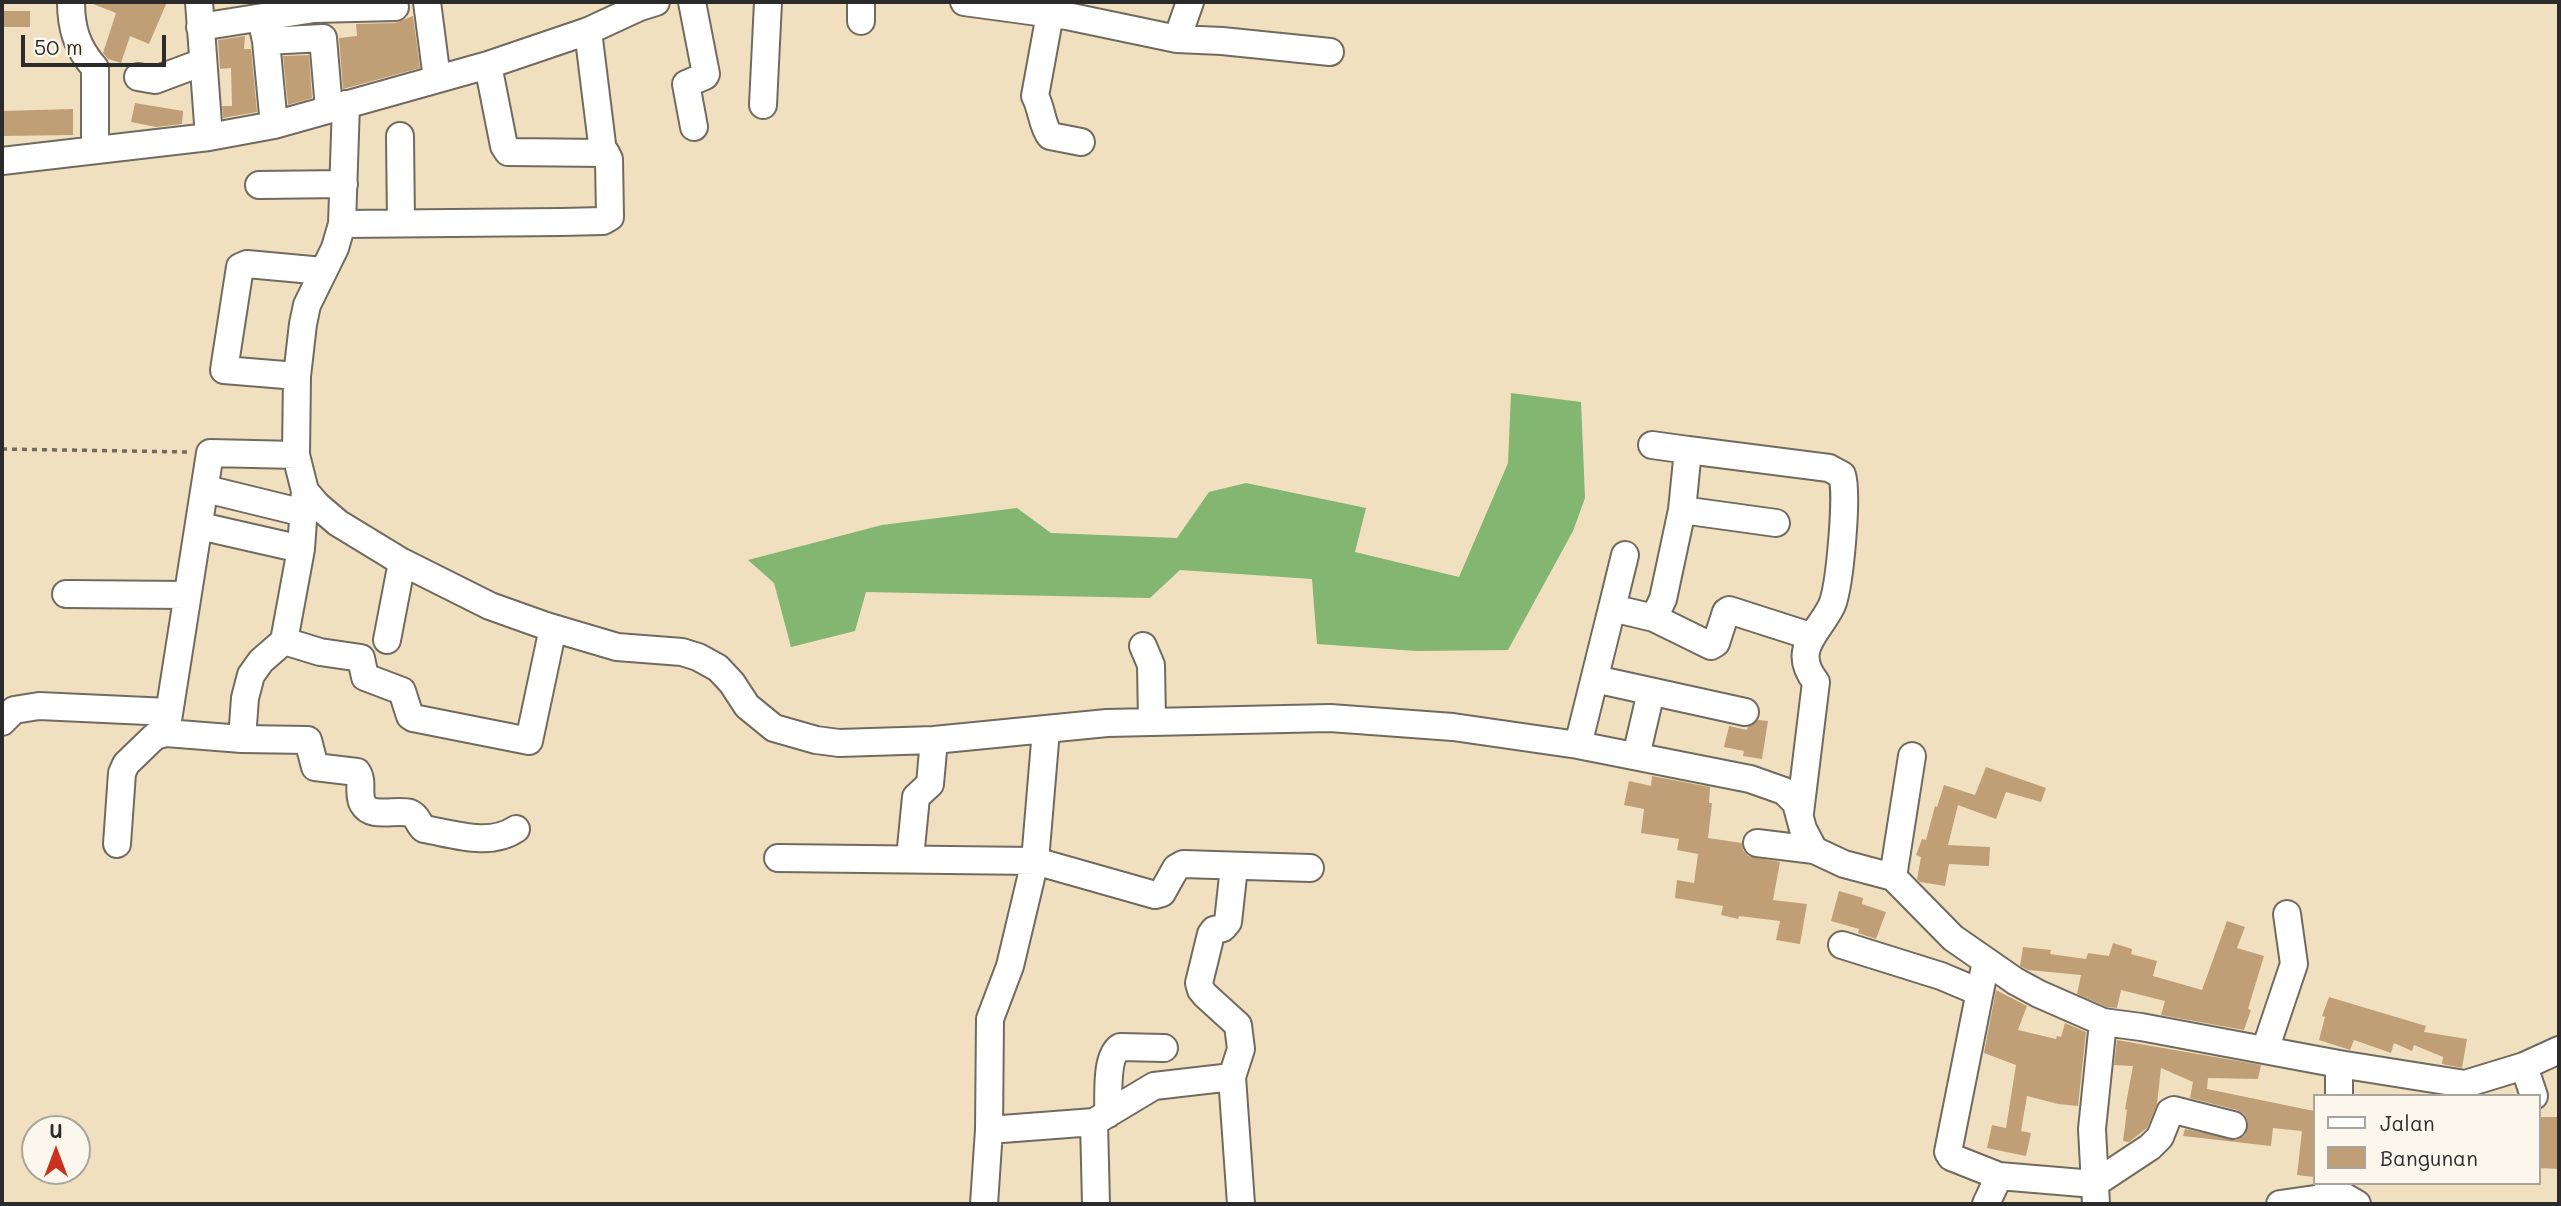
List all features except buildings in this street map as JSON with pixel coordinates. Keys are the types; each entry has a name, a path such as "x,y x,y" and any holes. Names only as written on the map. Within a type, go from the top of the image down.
{"street":[{"path":"71,2 73,32 83,55 95,68 95,149"},
{"path":"428,2 437,79"},
{"path":"2,161 209,137 274,125 488,65 588,31 656,2"},
{"path":"692,2 706,74 686,84 694,127"},
{"path":"763,105 768,2"},
{"path":"964,2 1064,11 1177,39 1330,52"},
{"path":"1177,39 1190,2"},
{"path":"263,29 305,5 395,7"},
{"path":"1064,11 1035,96 1049,136 1081,142"},
{"path":"209,137 200,14 263,29 323,38 338,106 344,184 342,224 335,248 307,305 303,324 297,376 296,455 304,502 301,549 284,641 261,661 251,675 245,698 242,739"},
{"path":"263,29 274,125"},
{"path":"588,31 603,152"},
{"path":"138,77 155,80 203,62"},
{"path":"342,224 607,220 612,213 608,155 603,152 508,152 504,146 488,65"},
{"path":"400,136 401,222"},
{"path":"259,185 344,184"},
{"path":"297,376 225,370 240,267 247,264 323,271"},
{"path":"1653,445 1829,468 1842,475 1844,494 1837,586 1832,605 1810,636 1805,656 1808,671 1816,682 1800,813"},
{"path":"1654,618 1663,599 1682,510 1688,450"},
{"path":"117,844 122,773 126,764 167,723 210,453 296,455"},
{"path":"206,489 317,505 338,523 402,562 490,606 617,647 682,652 698,657 718,668 747,706 774,728 816,740 839,743 934,740 1107,723 1330,718 1453,727 1578,745 1770,785 1788,793 1796,803 1803,829 1814,850"},
{"path":"1682,510 1776,523"},
{"path":"200,526 301,549"},
{"path":"1578,745 1625,555"},
{"path":"387,640 402,562"},
{"path":"66,594 187,595"},
{"path":"1612,608 1654,618 1711,646 1716,643 1729,610 1810,636"},
{"path":"284,641 320,652 361,658 365,677 404,693 410,716 413,718 529,741 550,627"},
{"path":"1143,646 1151,665 1152,722"},
{"path":"1595,679 1745,712"},
{"path":"1636,756 1651,692"},
{"path":"2,722 14,710 39,706 167,723 242,739 307,740 315,767 357,772 360,776 361,799 367,809 411,813 424,829 478,838 498,838 516,829"},
{"path":"984,1204 989,1130 990,1019 1010,966 1035,861 1046,730"},
{"path":"909,858 916,797 930,784 934,740"},
{"path":"1893,877 1912,756"},
{"path":"1757,843 1814,850 1844,864 1893,877 1953,938 1986,961 2039,994 2103,1022 2265,1050 2465,1090 2559,1050"},
{"path":"778,858 1035,861 1155,895 1162,893 1178,865 1310,868"},
{"path":"1234,867 1228,922 1211,934 1199,983 1205,995 1238,1025 1241,1049 1232,1077 1241,1204"},
{"path":"2265,1050 2294,964 2287,914"},
{"path":"1842,945 1941,976 1979,992"},
{"path":"1986,961 1948,1154 1999,1176 2095,1194"},
{"path":"2095,1194 2092,1129 2103,1022"},
{"path":"1096,1204 1101,1118 1110,1062 1115,1050 1120,1047 1164,1048"},
{"path":"2339,1064 2339,1094"},
{"path":"2524,1066 2533,1094"},
{"path":"989,1130 1101,1118 1154,1086 1232,1077"},
{"path":"2095,1194 2160,1137 2170,1112 2174,1110 2233,1125"},
{"path":"1986,1204 1999,1176"},
{"path":"2280,1204 2326,1193 2357,1204"}],"path":[{"path":"2,449 210,453"}],"green space":[{"path":"1511,393 1581,402 1585,498 1573,531 1508,650 1417,651 1317,644 1312,579 1180,570 1150,598 866,592 855,631 791,647 774,583 748,560 882,525 1017,508 1051,533 1177,538 1209,492 1246,483 1366,508 1355,552 1459,577 1508,463"}]}
